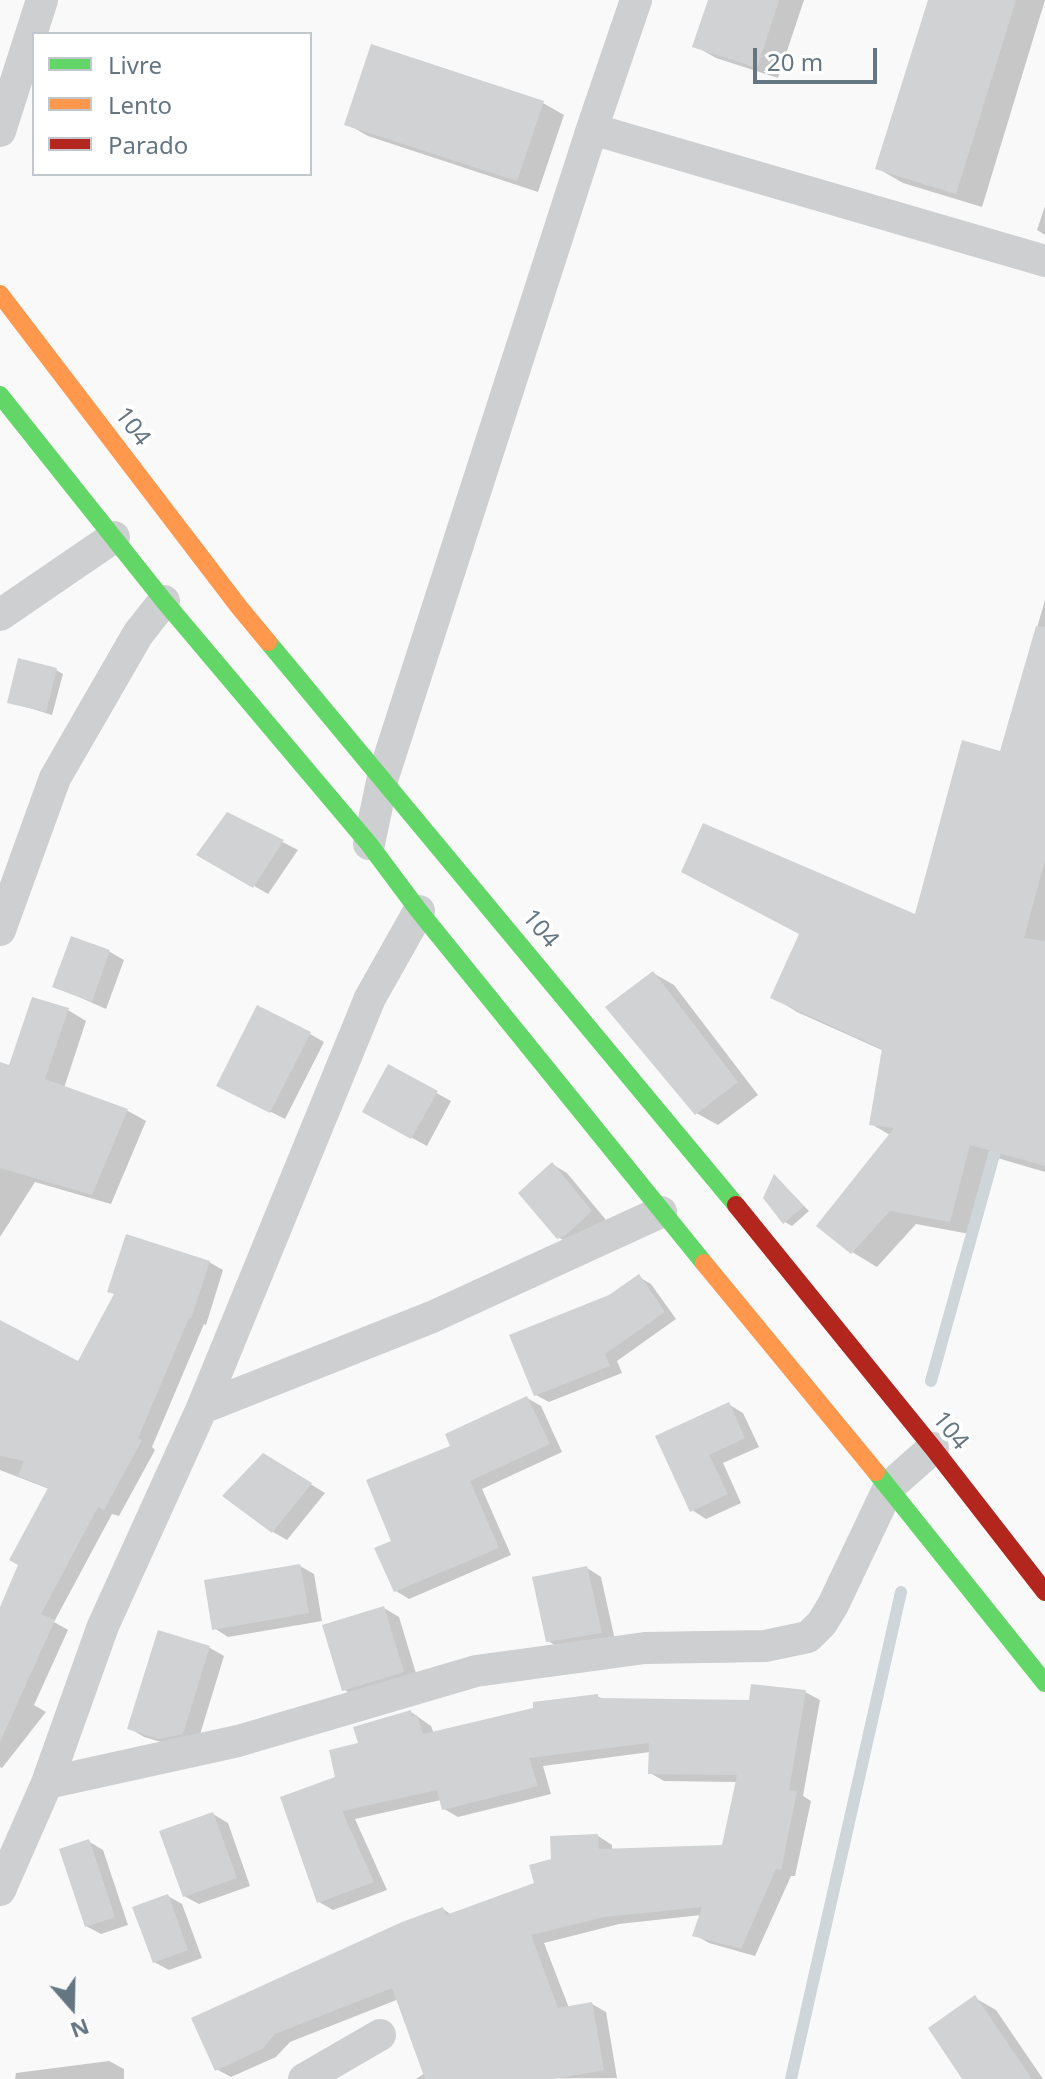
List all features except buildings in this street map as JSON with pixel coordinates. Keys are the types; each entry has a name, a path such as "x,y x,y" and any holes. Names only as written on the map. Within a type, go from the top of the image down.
{"street":[{"path":"0,131 42,0"},
{"path":"369,844 383,777 636,0"},
{"path":"592,129 1045,261"},
{"name":"104","path":"0,294 239,607 671,1125 933,1448 1045,1592"},
{"path":"0,395 164,601 369,844 419,911 661,1212 889,1487 1045,1683"},
{"path":"0,615 114,537"},
{"path":"0,930 55,778 138,634 164,601"},
{"path":"0,1890 47,1783 103,1626 202,1408 370,998 419,911"},
{"path":"202,1408 432,1317 661,1212"},
{"path":"47,1783 238,1741 476,1671 645,1648 765,1646 808,1637 822,1623 833,1605 889,1487 933,1448"},
{"path":"304,2079 380,2035"}],"waterway":[{"path":"931,1381 999,1137"},
{"path":"791,2079 901,1592"}],"traffic: fast":[{"path":"0,395 164,601 369,844 419,911 704,1263"},
{"path":"268,642 736,1205"},
{"path":"876,1472 1045,1683"}],"traffic: slow":[{"path":"0,294 268,642"},
{"path":"704,1263 876,1472"}],"traffic: jam":[{"path":"736,1205 1045,1592"}]}
